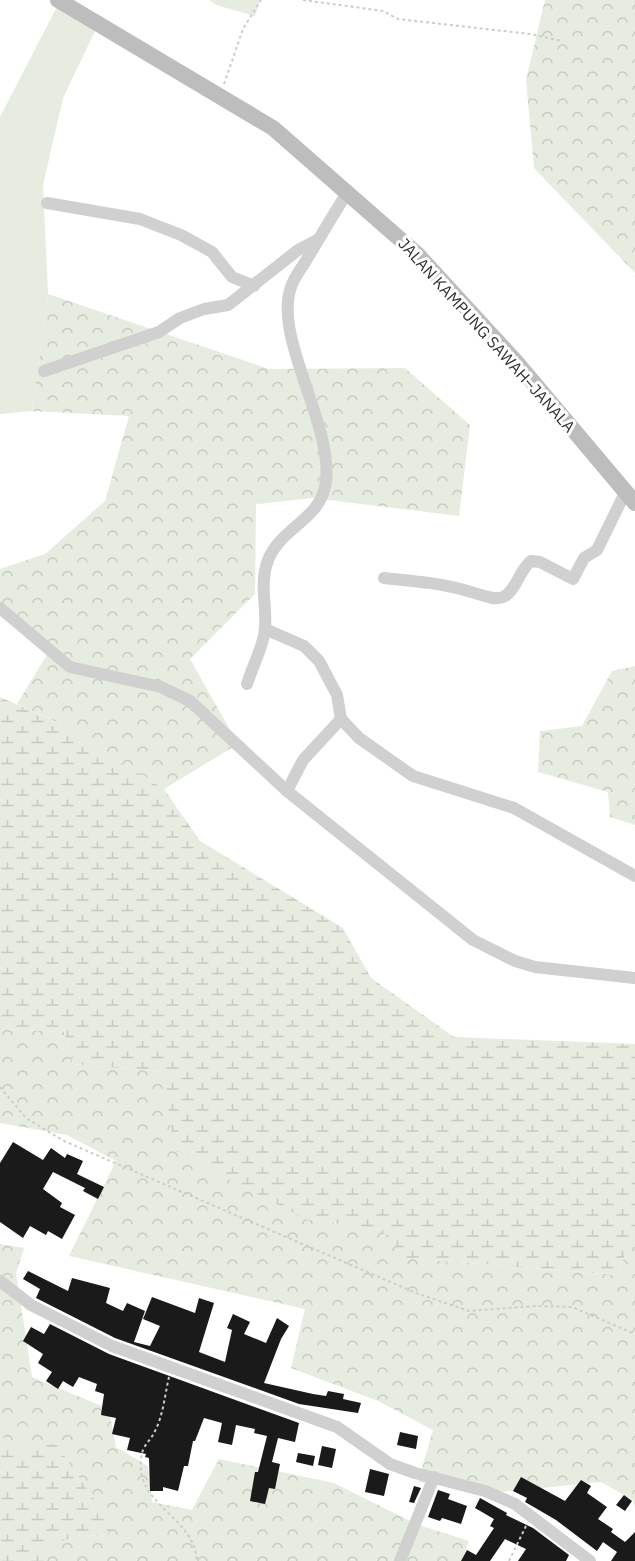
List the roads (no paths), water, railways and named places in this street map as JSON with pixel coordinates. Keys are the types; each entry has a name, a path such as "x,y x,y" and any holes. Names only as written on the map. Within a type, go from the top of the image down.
{"main road":[{"name":"JALAN KAMPUNG SAWAH–JANALA","path":"58,0 273,128 417,254 517,363 630,497"}],"street":[{"path":"247,684 265,629 262,584 268,559 284,536 312,514 322,500 326,482 327,459 323,440 290,331 287,305 291,286 347,193"},
{"path":"47,203 140,219 181,235 212,252 232,277 254,286"},
{"path":"44,371 159,332 180,318 204,309 228,305 298,250 319,239"},
{"path":"384,578 445,584 493,598 503,597 510,591 525,566 531,561 540,562 573,579 584,558 597,550 630,497"},
{"path":"0,608 70,667 161,687 190,701 287,791 473,940 515,961 535,967 635,978"},
{"path":"265,629 304,645 319,661 337,695 341,719 359,738 413,776 514,808 635,876"},
{"path":"287,791 303,760 341,719"},
{"path":"0,1281 31,1305 112,1346 337,1427 390,1464 485,1491 515,1504 590,1561"},
{"path":"400,1561 434,1477"}]}
